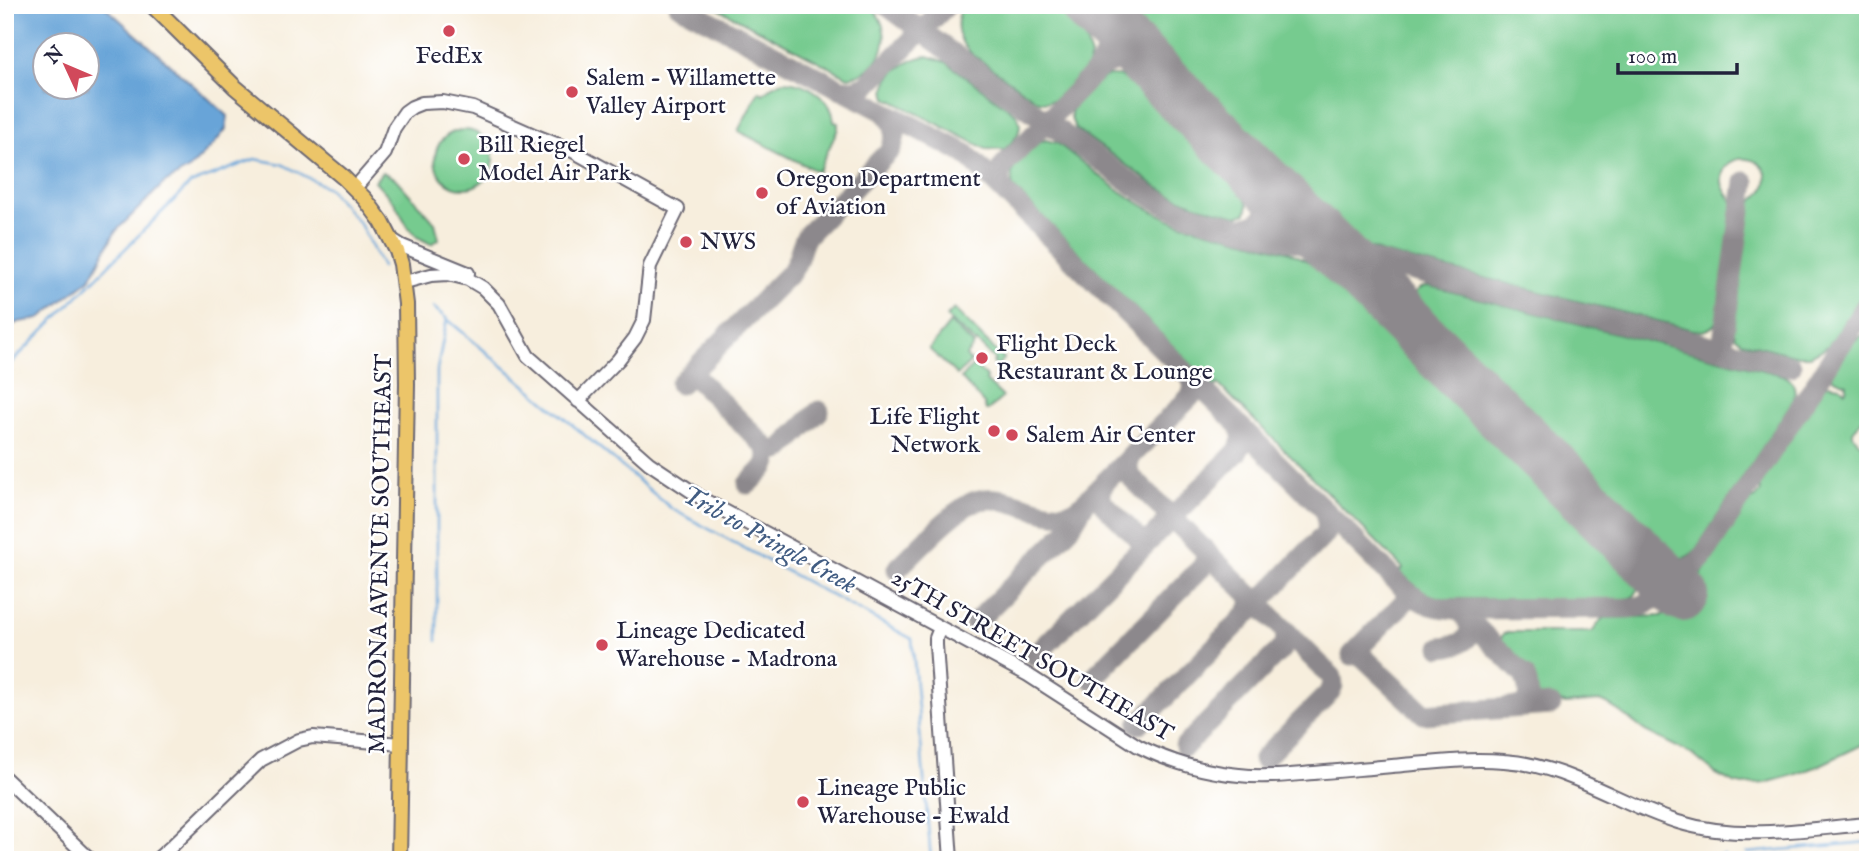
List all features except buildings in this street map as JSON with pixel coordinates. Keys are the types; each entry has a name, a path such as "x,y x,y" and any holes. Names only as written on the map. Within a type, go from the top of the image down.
{"main road":[{"path":"152,5 235,87 343,177 375,212 394,245"},
{"name":"MADRONA AVENUE SOUTHEAST","path":"394,245 405,282 407,384 400,860"}],"street":[{"path":"354,188 385,153 394,128 405,112 422,103 443,102 473,108 569,149 678,209 650,265 644,320 635,338 578,401"},
{"path":"394,245 471,274 483,288"},
{"name":"25TH STREET SOUTHEAST","path":"405,282 431,275 448,274 468,279 483,288 499,303 528,356 634,451 666,476 706,501 1049,688 1138,747 1166,758 1206,770 1240,776 1457,760 1507,761 1567,774 1662,816 1712,830 1772,832 1868,824"},
{"path":"940,628 936,645 951,860"},
{"path":"156,860 261,760 299,740 313,737 401,744"},
{"path":"5,778 91,860"}],"green space":[{"path":"711,5 868,5 883,25 883,48 871,67 848,77"},
{"path":"963,5 1061,5 1080,24 1091,56 1088,66 1054,100 1038,101 973,55 963,44 958,32 958,19"},
{"path":"1113,5 1868,5 1868,286 1829,345 1810,356 1798,356 1743,342 1736,337 1732,328 1747,208 1765,187 1767,176 1756,162 1747,159 1730,163 1724,171 1723,186 1734,207 1720,315 1716,323 1706,330 1688,329 1383,253 1361,245 1347,237"},
{"path":"928,56 946,62 1017,115 1019,130 1004,150 986,149 887,98 885,90 891,76 905,64"},
{"path":"1107,76 1118,76 1144,87 1238,181 1248,205 1246,213 1237,216 1171,195 1076,129 1071,117 1073,108 1086,92"},
{"path":"783,81 801,84 817,92 829,105 834,122 838,123 838,129 818,172 738,131 759,91 763,94"},
{"name":"Bill Riegel Model Air Park","path":"464,130 475,132 488,143 493,159 491,170 480,183 464,188 453,186 440,175 435,159 437,148 448,135"},
{"path":"1046,140 1057,143 1117,188 1165,217 1182,224 1287,251 1332,273 1635,574 1639,584 1635,595 1625,599 1449,599 1428,594 1417,587 1400,572 1403,568 1218,384 1214,387 1013,187 1012,174 1019,161 1032,148"},
{"path":"382,172 395,178 435,223 439,239 431,244 417,237 408,227 394,202 375,181"},
{"path":"1429,286 1783,375 1793,384 1794,399 1695,551 1685,558 1675,558 1667,554 1417,306 1416,292"},
{"path":"954,309 1004,359 996,367 993,362 995,360 977,342 946,317"},
{"path":"950,323 974,345 966,356 971,362 957,375 929,349"},
{"path":"1868,335 1868,410 1853,434 1868,451 1868,742 1794,775 1765,783 1743,785 1716,774 1693,755 1645,731 1607,704 1599,701 1565,704 1553,699 1535,698 1527,673 1501,646 1502,635 1508,632 1592,632 1603,618 1661,616 1665,613 1700,576 1751,500 1761,491 1759,487 1826,384 1840,386 1846,390 1847,384 1831,376 1854,341"},
{"path":"974,365 1003,397 988,410 961,378"}],"water":[{"path":"5,5 103,5 228,116 226,129 189,169 163,184 115,232 90,279 39,319 19,322 5,328"}],"waterway":[{"name":"Trib to Pringle Creek","path":"5,369 190,184 255,159 282,164 328,188 360,224 382,267"},
{"name":"Trib to Pringle Creek","path":"433,307 447,319 437,370 437,641"},
{"name":"Trib to Pringle Creek","path":"447,319 672,509 912,639 931,860"},
{"name":"Trib to Pringle Creek","path":"1747,853 1868,842"},
{"name":"Trib to Pringle Creek","path":"1668,860 1724,855"}],"taxiway":[{"path":"679,5 966,154 1398,583 1411,595 1438,607 1628,608 1650,602 1655,592 1655,569 1687,569 1702,558 1868,303"},
{"path":"886,5 1135,186 1177,209 1205,219 1791,366"},
{"path":"840,89 855,90 867,85 947,5"},
{"path":"1004,192 999,179 1004,165 1096,71 1105,56 1106,35 1096,14"},
{"path":"1096,71 1112,62 1129,60 1141,63 1156,73"},
{"path":"680,384 791,272 807,235 890,150 894,130 891,120 884,112"},
{"path":"1240,227 1254,225 1268,212 1271,199 1260,176"},
{"path":"1722,348 1745,182"},
{"path":"691,373 772,450 782,448 819,411"},
{"path":"897,569 957,512 976,501 1001,500 1053,513 1077,510 1190,397 1194,388 1191,377"},
{"path":"1103,485 1100,496 1104,504 1140,540 1150,540 1238,451 1243,438 1239,425"},
{"path":"748,484 767,463 766,447"},
{"path":"1131,457 1127,465 1130,476 1332,677 1330,692 1263,759"},
{"path":"975,623 1070,528 1083,506"},
{"path":"1249,613 1324,535 1328,525 1324,510"},
{"path":"1035,656 1150,540"},
{"path":"1092,679 1203,566 1206,557 1203,548"},
{"path":"1352,655 1406,600 1404,589"},
{"path":"1139,724 1247,614 1252,604 1249,594"},
{"path":"1456,609 1524,675 1528,692 1523,707"},
{"path":"1441,647 1461,643 1469,636 1469,624 1465,616"},
{"path":"1185,746 1282,648 1286,637 1282,627"},
{"path":"1362,646 1361,655 1424,714 1551,705"}],"runway":[{"path":"1087,5 1682,595"}],"place":[{"name":"FedEx","path":"449,31"},
{"name":"Salem - Willamette Valley Airport","path":"572,92"},
{"name":"Bill Riegel Model Air Park","path":"464,159"},
{"name":"Oregon Department of Aviation","path":"762,193"},
{"name":"NWS","path":"686,242"},
{"name":"Flight Deck Restaurant & Lounge","path":"982,358"},
{"name":"Life Flight Network","path":"994,431"},
{"name":"Salem Air Center","path":"1012,435"},
{"name":"Lineage Dedicated Warehouse - Madrona","path":"602,645"},
{"name":"Lineage Public Warehouse - Ewald","path":"803,802"}]}
